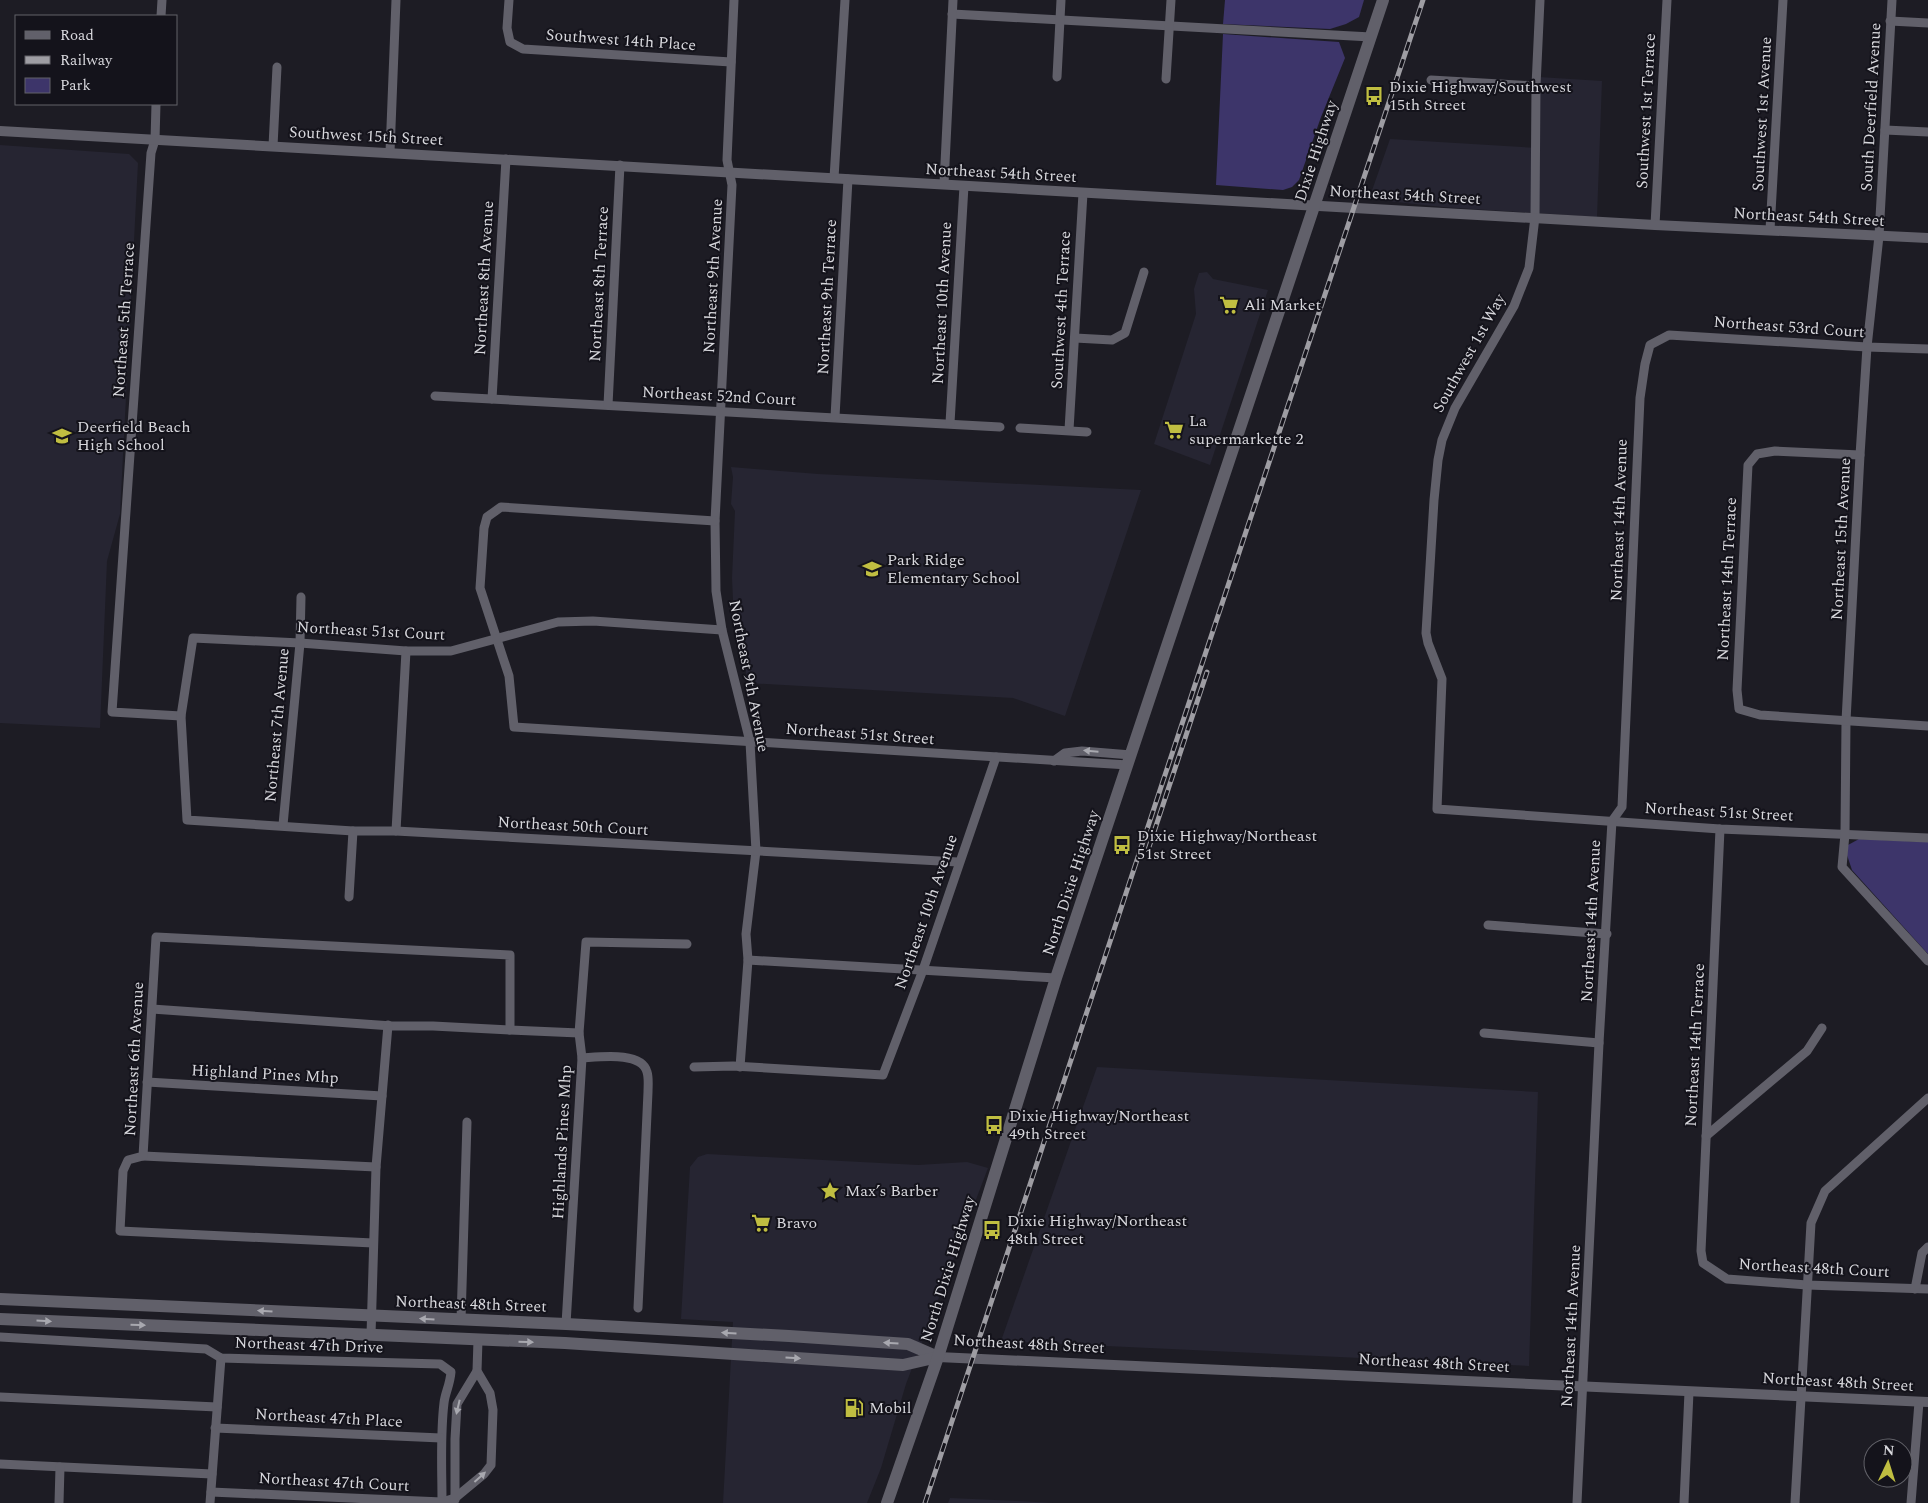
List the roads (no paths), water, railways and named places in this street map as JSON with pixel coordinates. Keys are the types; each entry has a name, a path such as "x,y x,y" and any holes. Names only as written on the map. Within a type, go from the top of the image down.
{"main road":[{"name":"Dixie Highway","path":"1291,276 1383,0"},
{"name":"North Dixie Highway","path":"887,1503 938,1357 1056,978 1291,276"},
{"name":"Northeast 48th Street","path":"0,1299 566,1324 908,1344 938,1357"},
{"name":"Northeast 48th Street","path":"0,1319 565,1343 903,1365 938,1357"},
{"path":"478,1340 484,1331 493,1327 571,1330 592,1326"}],"street":[{"path":"161,15 162,0"},
{"path":"390,152 396,0"},
{"name":"Southwest 14th Place","path":"509,0 507,28 510,42 524,49 731,62"},
{"name":"Northeast 9th Avenue","path":"734,0 727,160 731,171 732,185 715,521 716,591 722,630 750,742 756,851 746,934 748,960 740,1067"},
{"path":"834,178 845,0"},
{"path":"944,184 953,0"},
{"path":"1057,77 1061,0"},
{"path":"1166,80 1171,0"},
{"name":"Southwest 1st Way","path":"1437,809 1442,679 1426,633 1438,460 1447,425 1455,408 1506,319 1523,286 1529,268 1535,217 1536,86 1540,0"},
{"name":"Southwest 1st Terrace","path":"1655,224 1668,0"},
{"name":"Southwest 1st Avenue","path":"1770,230 1783,0"},
{"name":"South Deerfield Avenue","path":"1878,241 1892,0"},
{"path":"952,14 1371,37"},
{"path":"1890,21 1928,23"},
{"path":"273,146 277,67"},
{"path":"1431,80 1536,86"},
{"name":"Northeast 5th Terrace","path":"156,105 155,140 151,153 112,712 181,716"},
{"path":"1885,130 1928,132"},
{"name":"Southwest 15th Street","path":"0,131 731,171"},
{"name":"Northeast 8th Avenue","path":"492,399 506,159"},
{"name":"Northeast 8th Terrace","path":"608,404 620,165"},
{"name":"Northeast 54th Street","path":"731,171 1083,193 1770,230 1878,241 1928,238"},
{"name":"Northeast 9th Terrace","path":"835,417 848,178"},
{"name":"Northeast 10th Avenue","path":"950,423 964,186"},
{"name":"Southwest 4th Terrace","path":"1069,430 1083,193"},
{"name":"Northeast 15th Avenue","path":"1878,241 1867,348 1860,455 1846,721 1845,834 1842,867 1928,961"},
{"path":"1075,338 1112,340 1125,333 1144,272"},
{"name":"Northeast 53rd Court","path":"1650,345 1669,335 1867,348 1928,349"},
{"name":"Northeast 14th Avenue","path":"1577,1503 1599,1043 1612,821 1622,807 1640,398 1650,345"},
{"name":"Northeast 52nd Court","path":"435,396 1000,427"},
{"path":"1020,428 1087,432"},
{"name":"Northeast 14th Terrace","path":"1846,721 1760,715 1739,709 1737,690 1748,465 1757,454 1774,450 1860,455"},
{"path":"496,639 480,588 484,528 487,517 501,507 715,521"},
{"name":"Northeast 7th Avenue","path":"283,825 300,643 301,597"},
{"name":"Northeast 51st Court","path":"181,716 193,638 300,643 406,651 451,651 558,622 593,621 722,630"},
{"name":"Northeast 51st Street","path":"496,639 509,676 514,727 1054,761 1065,753 1082,751 1129,760"},
{"path":"396,831 406,651"},
{"name":"Northeast 50th Court","path":"181,716 187,820 354,831 396,831 958,862"},
{"path":"1846,721 1928,726"},
{"name":"Northeast 10th Avenue","path":"740,1067 883,1075 923,970 958,862 996,757"},
{"name":"Northeast 51st Street","path":"1437,809 1720,829 1928,838"},
{"name":"Northeast 14th Terrace","path":"1703,1263 1701,1251 1720,829"},
{"path":"349,897 354,831"},
{"path":"1488,925 1606,934"},
{"name":"Northeast 6th Avenue","path":"373,1243 120,1231 123,1171 128,1160 143,1156 156,938 510,955 510,1030"},
{"path":"582,1058 579,1033 586,942 687,944"},
{"path":"748,960 1056,978"},
{"path":"152,1009 388,1025 579,1033"},
{"path":"371,1335 376,1167 388,1025"},
{"path":"1706,1136 1807,1052 1822,1028"},
{"path":"1484,1033 1599,1043"},
{"name":"Highlands Pines Mhp","path":"566,1324 582,1058 619,1057 634,1059 643,1064 647,1072 648,1102 638,1308"},
{"path":"694,1067 740,1067"},
{"name":"Highland Pines Mhp","path":"147,1082 382,1096"},
{"path":"1795,1503 1811,1224 1825,1191 1928,1098"},
{"path":"461,1320 467,1122"},
{"path":"143,1156 376,1167"},
{"path":"1915,1289 1922,1252 1928,1247"},
{"name":"Northeast 48th Court","path":"1703,1263 1727,1279 1928,1289"},
{"name":"Northeast 47th Drive","path":"0,1337 206,1348 221,1358 440,1364 451,1372 450,1384 444,1399 440,1438"},
{"path":"455,1501 454,1439 456,1404 477,1371 478,1340"},
{"name":"Northeast 48th Street","path":"938,1357 1924,1402"},
{"path":"210,1503 221,1358"},
{"path":"455,1501 491,1465 493,1410 490,1393 477,1371"},
{"path":"1684,1503 1689,1392"},
{"path":"0,1397 217,1407"},
{"path":"1911,1503 1924,1402"},
{"name":"Northeast 47th Place","path":"215,1428 440,1438"},
{"path":"440,1438 442,1502"},
{"path":"0,1464 212,1474"},
{"path":"59,1503 60,1467"},
{"name":"Northeast 47th Court","path":"211,1492 455,1501"}],"railway":[{"path":"925,1503 1423,0"},
{"path":"1148,850 1207,672"}],"place":[{"name":"Dixie Highway/Southwest 15th Street","path":"1374,96"},
{"name":"Ali Market","path":"1229,305"},
{"name":"La supermarkette 2","path":"1174,430"},
{"name":"Deerfield Beach High School","path":"62,436"},
{"name":"Park Ridge Elementary School","path":"872,569"},
{"name":"Dixie Highway/Northeast 51st Street","path":"1122,845"},
{"name":"Dixie Highway/Northeast 49th Street","path":"994,1125"},
{"name":"Max’s Barber","path":"830,1191"},
{"name":"Bravo","path":"761,1223"},
{"name":"Dixie Highway/Northeast 48th Street","path":"992,1230"},
{"name":"Mobil","path":"854,1408"}]}
